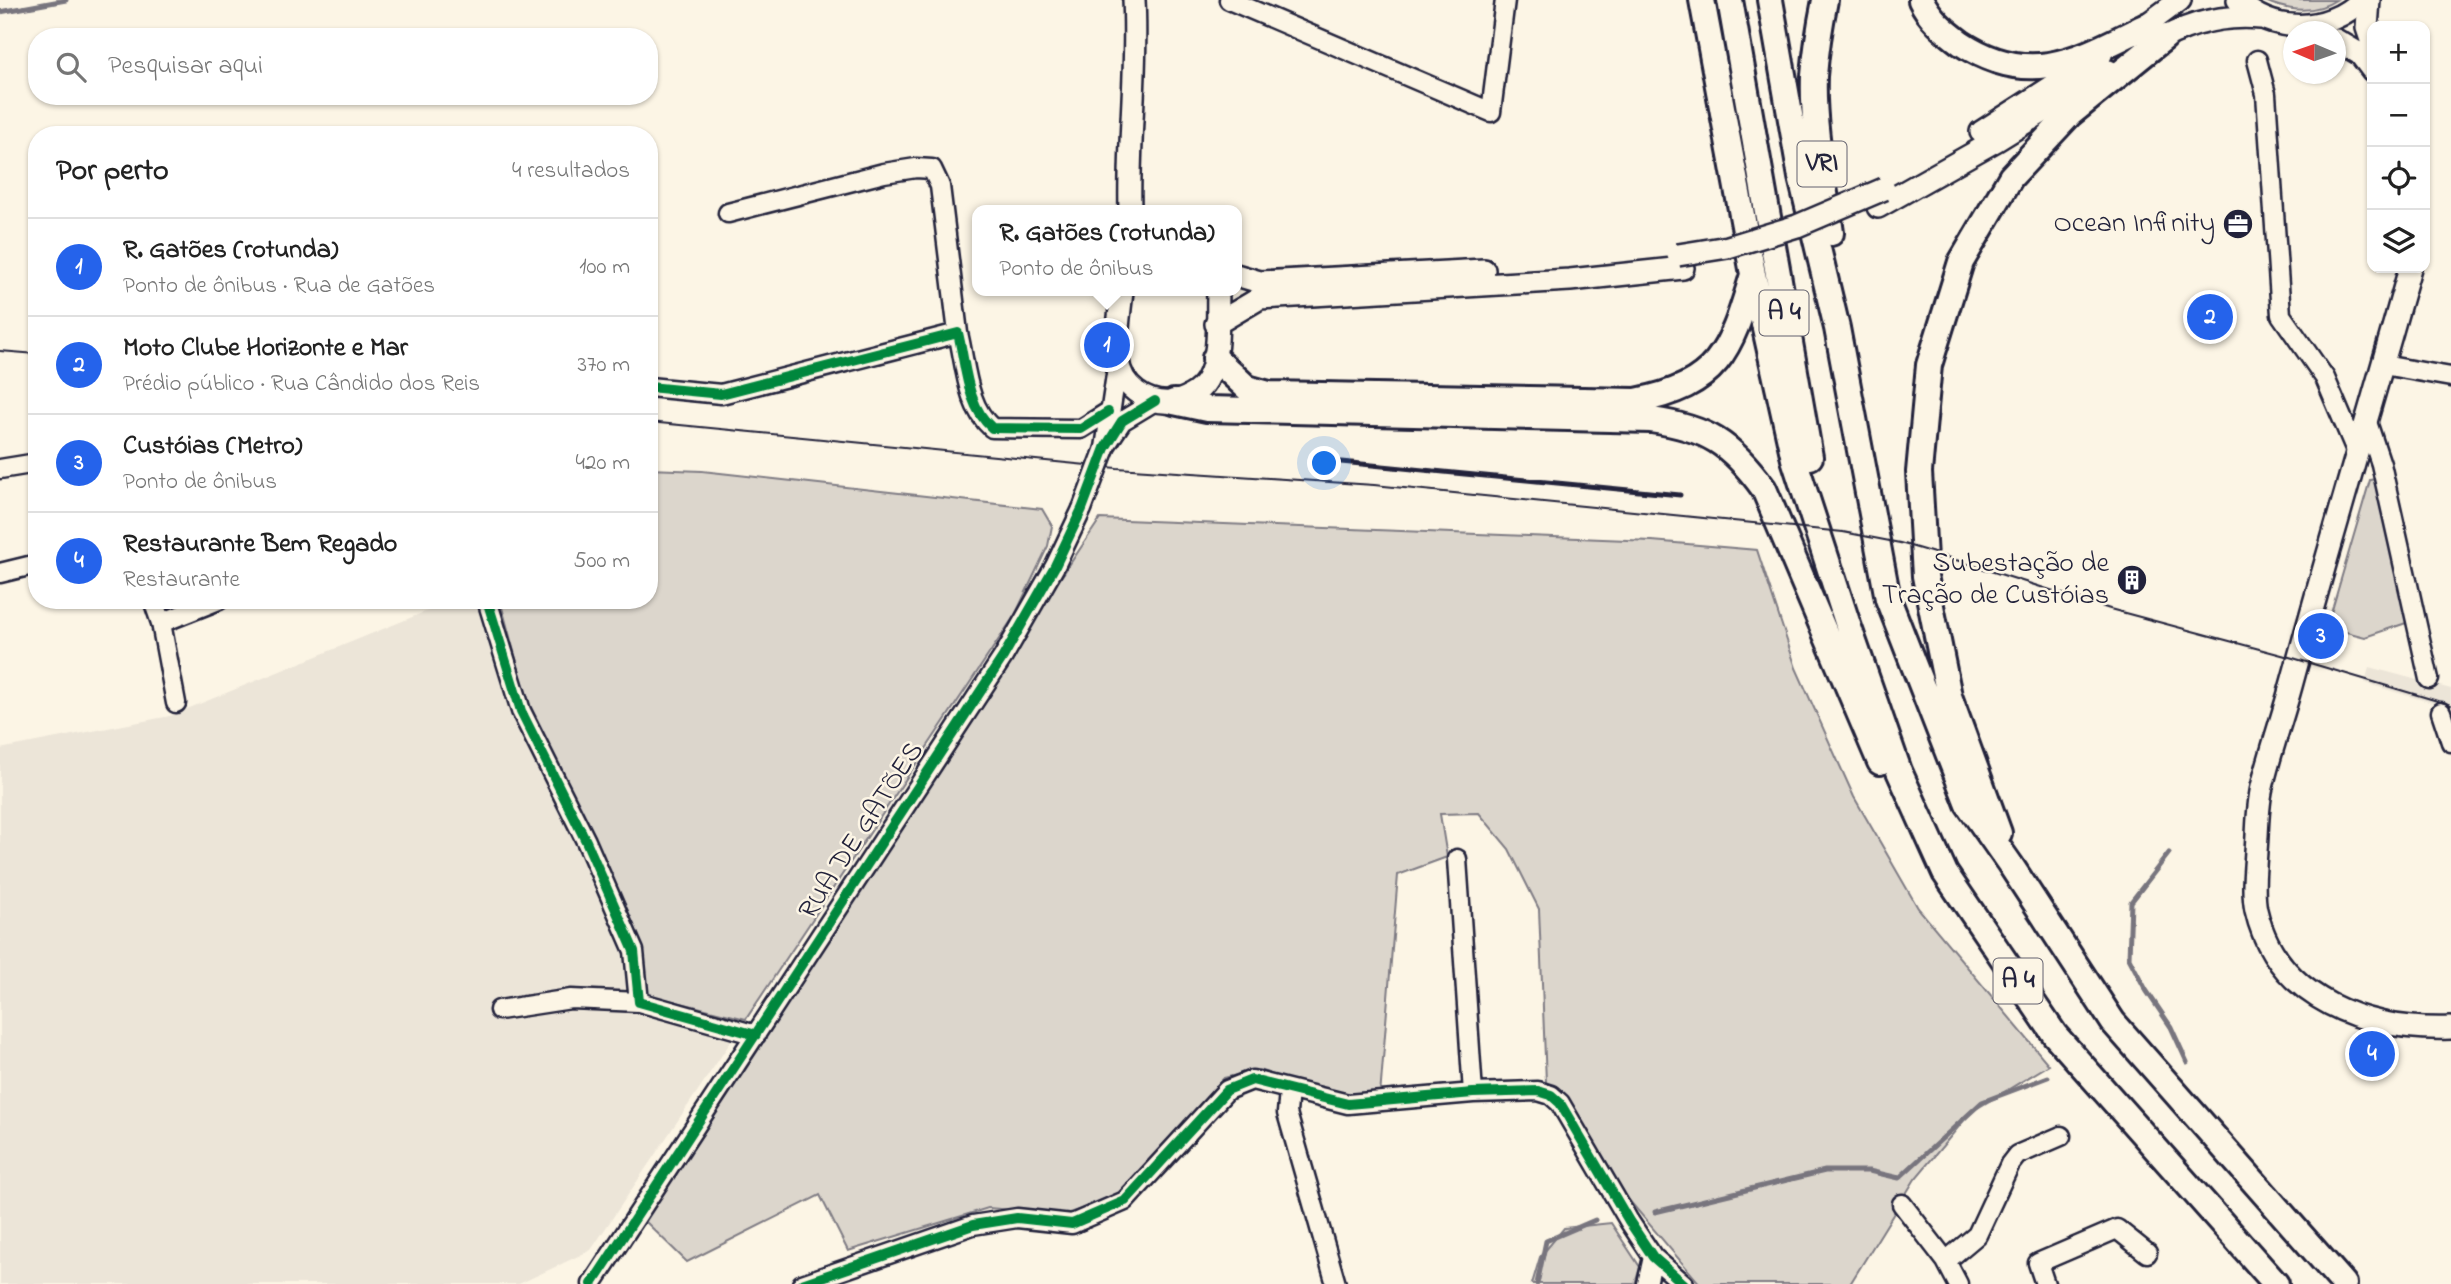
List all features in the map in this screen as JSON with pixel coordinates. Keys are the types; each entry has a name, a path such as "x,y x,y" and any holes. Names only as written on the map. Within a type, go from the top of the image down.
{"highway":[{"path":"1702,0 1753,274 1794,459 1848,625"},
{"name":"A 4","path":"1730,0 1809,453 1848,625 1899,771 1945,873 2055,1035 2276,1284"},
{"name":"A 4","path":"1769,0 1801,177 1837,328 1888,599 1968,804 2113,1022 2344,1284"},
{"name":"VRI","path":"1825,0 1814,78 1832,242 1837,328"},
{"path":"1921,0 1943,30 1974,51 1995,60 2021,66 2052,66 2157,31"},
{"path":"2010,864 1949,696 1926,576 1919,472 1929,365 1961,262 2011,177 2070,114 2157,31"},
{"path":"1215,358 1247,388 1269,394 1636,401 1683,388 1701,377 1717,361 1728,347 1738,325 1753,274"},
{"path":"1164,402 1207,410 1651,420 1702,431 1739,456 1764,489 1888,780 1945,873"}],"main road":[{"path":"1130,205 1135,0"},
{"path":"1242,276 1261,282 1731,259 1801,239 1997,140 2157,31 2180,0"},
{"path":"2238,0 2261,18"},
{"path":"2326,21 2339,16 2361,0"},
{"path":"2368,21 2369,0"},
{"path":"2157,31 2235,16 2283,24"},
{"path":"2346,46 2360,54 2367,63"},
{"path":"1129,170 1145,205"},
{"path":"1216,324 1260,298 1570,280 1681,261"},
{"path":"2409,273 2262,785 2254,885 2255,907 2261,928 2272,950 2288,972 2320,999 2382,1024 2426,1029 2451,1028"},
{"path":"1122,296 1118,361 1124,379 1137,393 1164,402 1192,395 1206,382 1215,358 1218,296"}],"street":[{"path":"1229,0 1491,112 1504,0"},
{"path":"2257,60 2266,94 2281,315 2325,378 2357,453"},
{"path":"728,212 884,173 916,168 932,169 940,186 958,334 972,399 981,419 992,428 1081,429 1108,412"},
{"path":"658,388 721,394 958,334"},
{"name":"RUA DE GATÕES","path":"1105,448 1108,412 1118,361"},
{"path":"2383,365 2451,377"},
{"name":"RUA DE GATÕES","path":"592,1284 1003,657 1055,566 1082,509 1105,448 1122,421 1164,402"},
{"path":"2367,422 2381,464 2428,679"},
{"path":"0,469 28,464"},
{"path":"0,573 28,566"},
{"path":"156,609 176,703"},
{"path":"161,623 196,609"},
{"path":"490,609 521,711 586,841 634,951 639,1002"},
{"path":"2441,712 2451,743"},
{"path":"1457,859 1473,1094"},
{"path":"499,1010 571,999 639,1002 757,1035"},
{"path":"802,1284 973,1226 1017,1218 1072,1224 1125,1201 1227,1090 1252,1080 1348,1104 1538,1091 1550,1095 1560,1103 1653,1257 1684,1284"},
{"path":"1289,1090 1287,1113 1336,1284"},
{"path":"1946,1261 1977,1235 2010,1164 2017,1155 2061,1136"},
{"path":"1902,1204 1946,1261 1958,1284"},
{"path":"2045,1284 2038,1263 2117,1228 2147,1254"},
{"path":"1647,1284 1653,1257"}],"shaded area":[{"path":"2263,0 2336,0 2318,8 2300,10"},
{"path":"658,469 702,471 1042,509 1052,526 1048,546 1015,615 746,1019 648,995 640,947 615,899 591,831 584,825 529,707 502,609 658,609"},
{"path":"2376,479 2409,622 2365,637 2327,627 2370,480"},
{"path":"1100,519 1652,541 1757,550 1796,668 1854,797 1918,908 2049,1065 1971,1112 1915,1179 1850,1284 1700,1284 1622,1192 1567,1098 1546,1082 1539,909 1509,849 1479,813 1440,814 1447,857 1398,875 1380,1096 1345,1099 1259,1070 1224,1078 1115,1198 1066,1214 988,1208 848,1251 820,1195 687,1262 643,1219 956,734"},
{"path":"432,609 502,609 529,707 584,825 591,831 615,899 640,947 648,995 746,1019 591,1250 519,1284 0,1284 0,749 170,716"},
{"path":"2369,667 2451,689 2451,712 2449,708 2365,683"},
{"path":"1611,1223 1640,1267 1635,1284 1532,1284 1540,1257 1564,1228"}],"waterway":[{"path":"0,12 66,0"},
{"path":"2169,853 2131,902 2129,958 2146,990 2171,1027 2187,1062"},
{"path":"1655,1212 1825,1171 1869,1171 1899,1178 1982,1102 2048,1077"},
{"path":"1537,1284 1546,1241 1595,1220"}],"tram line":[{"path":"0,351 28,353"},
{"path":"658,423 1117,468 1374,485 1843,532 1900,543 2110,609 2293,658 2451,705"}],"railway":[{"path":"1341,462 1680,495"}],"cycle path":[{"path":"658,388 721,394 958,333 972,396 983,419 992,428 1081,429 1108,412"},
{"path":"592,1284 1003,657 1055,566 1082,509 1105,448 1122,421 1155,401"},
{"path":"490,609 521,711 586,841 634,951 639,1002 756,1035"},
{"path":"802,1284 973,1225 1017,1218 1072,1224 1125,1201 1227,1090 1252,1080 1348,1104 1473,1093 1538,1091 1551,1095 1560,1103 1653,1257 1684,1284"}],"place":[{"name":"Ocean Infinity","path":"2238,224"},
{"name":"Moto Clube Horizonte e Mar","path":"2210,317"},
{"name":"R. Gatões (rotunda)","path":"1107,345"},
{"name":"Subestação de Tração de Custóias","path":"2132,580"},
{"name":"Custóias (Metro)","path":"2321,636"},
{"name":"Restaurante Bem Regado","path":"2372,1054"}]}
